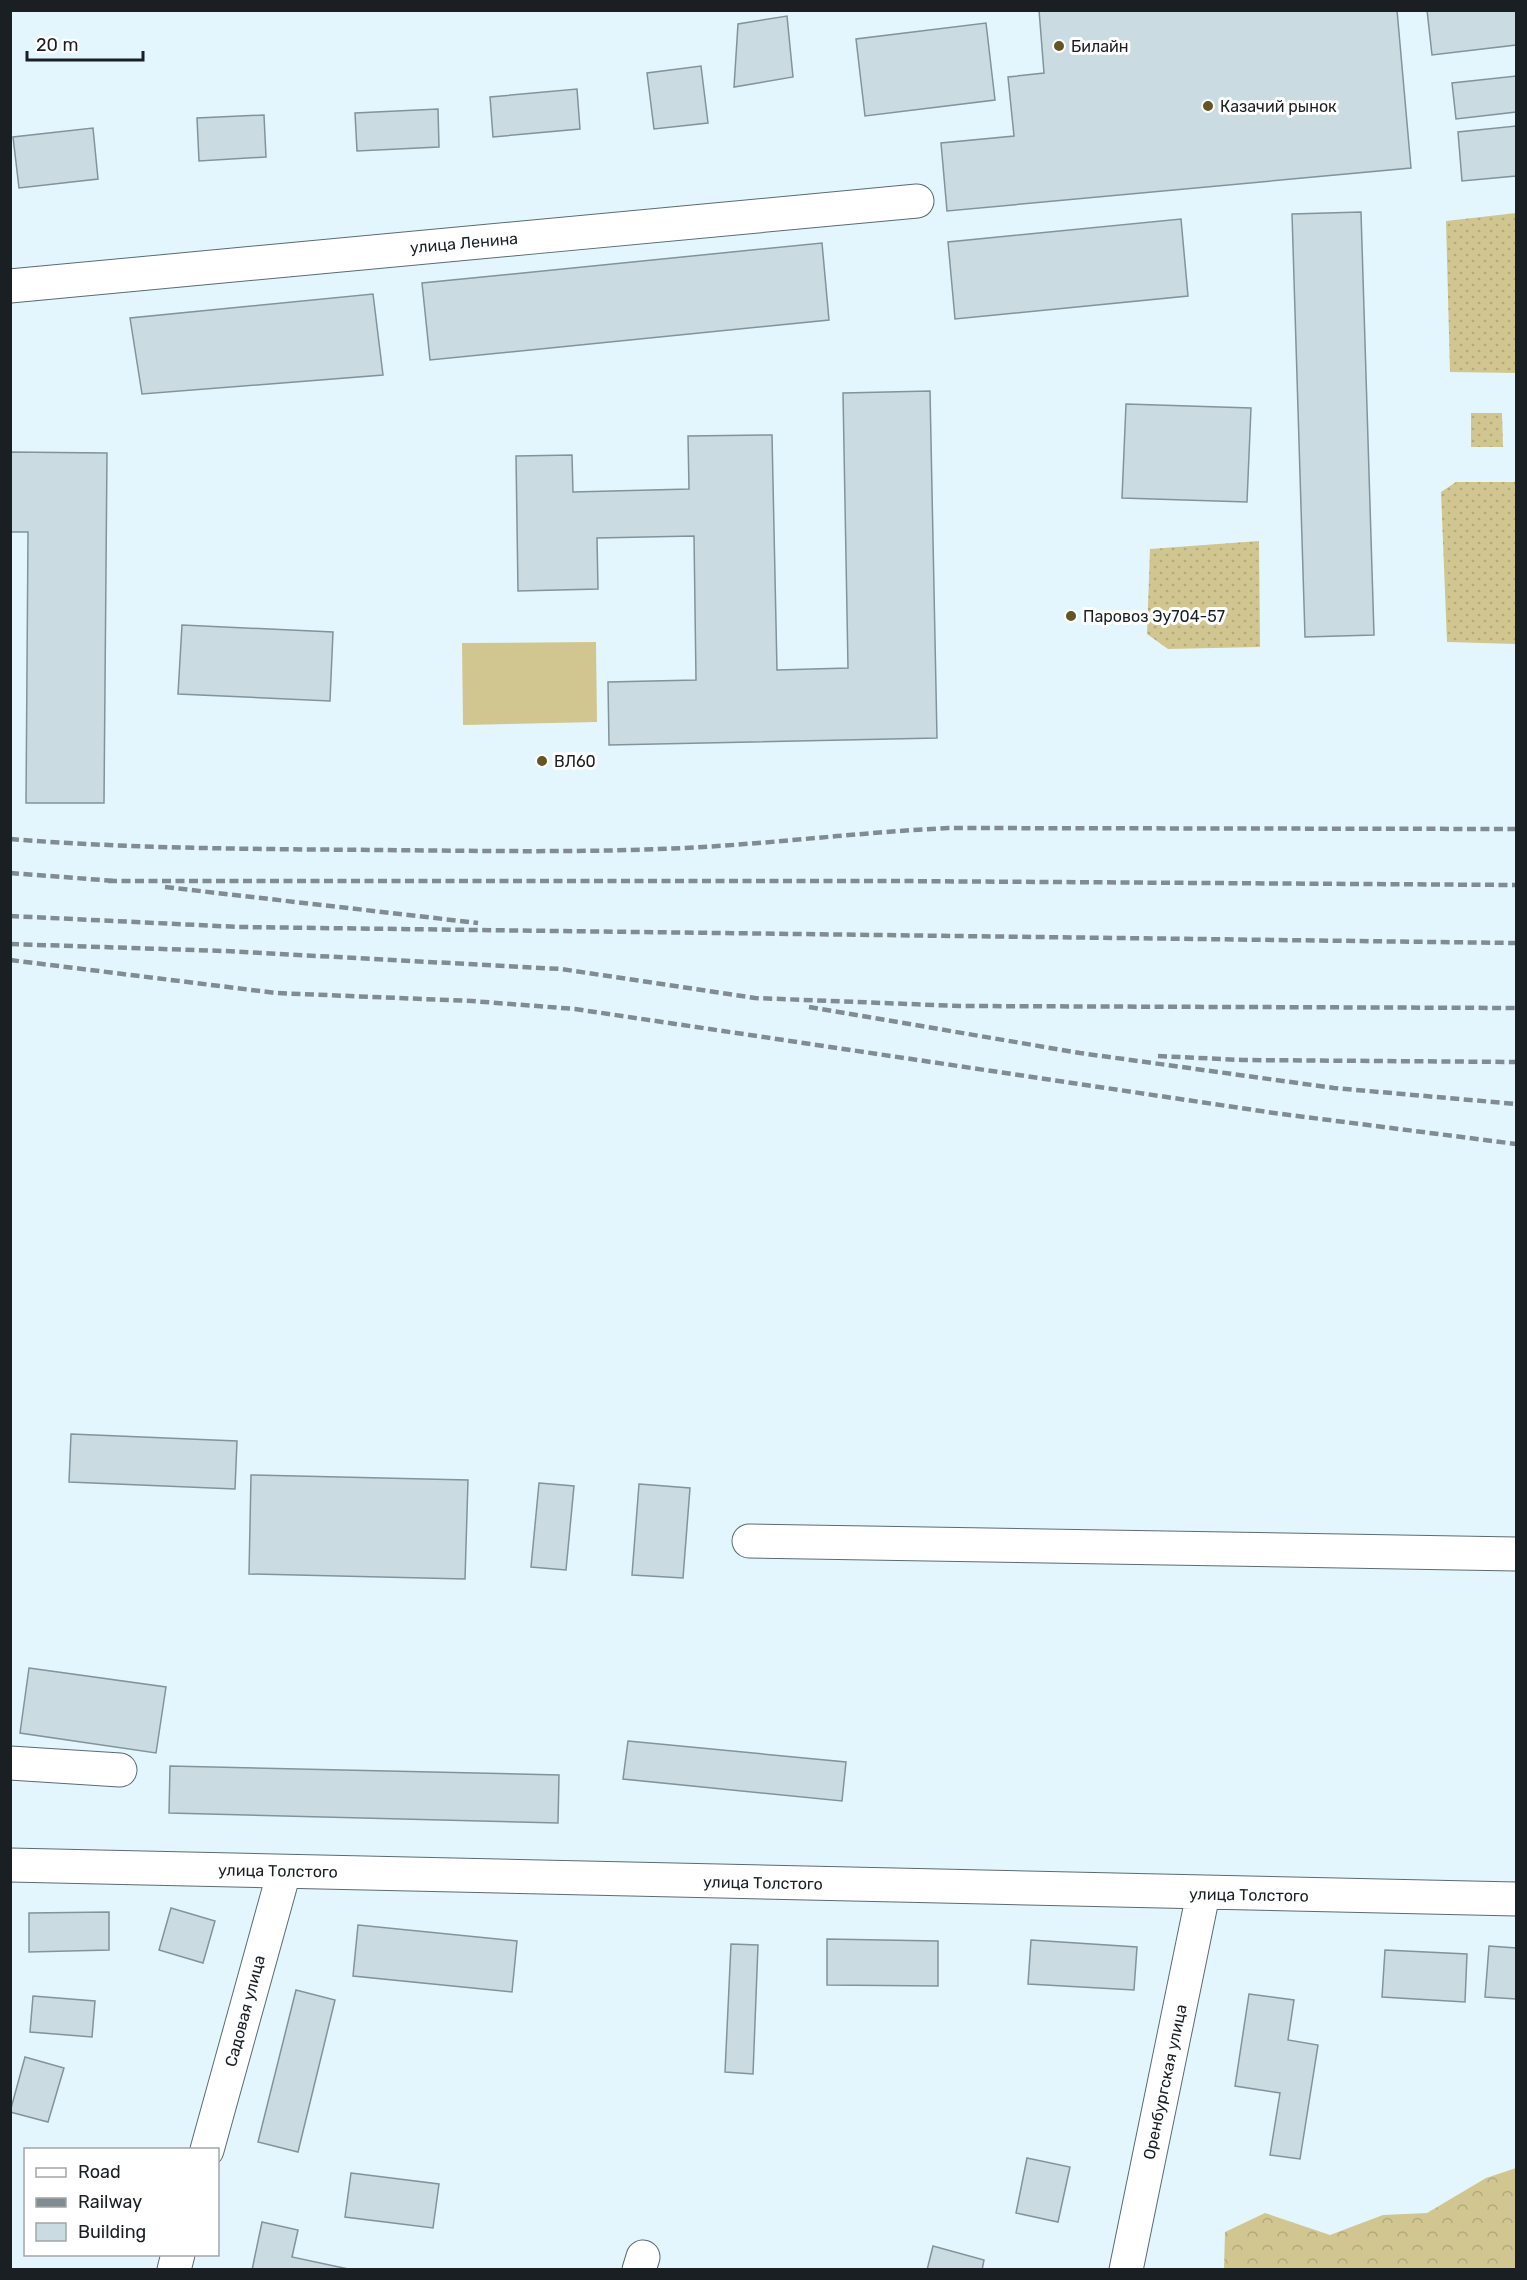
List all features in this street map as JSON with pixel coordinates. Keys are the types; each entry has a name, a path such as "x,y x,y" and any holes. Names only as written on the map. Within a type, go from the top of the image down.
{"street":[{"name":"улица Ленина","path":"10,286 916,201"},
{"path":"749,1541 1516,1554"},
{"path":"10,1763 120,1770"},
{"name":"улица Толстого","path":"10,1865 1203,1894 1516,1899"},
{"name":"Садовая улица","path":"208,2148 284,1872"},
{"name":"Оренбургская улица","path":"1126,2270 1203,1894"}],"green space":[{"path":"1516,213 1516,373 1450,372 1446,221"},
{"path":"1471,413 1502,413 1503,447 1471,447"},
{"path":"1456,482 1516,482 1516,644 1447,642 1441,492"},
{"path":"1259,541 1260,647 1168,649 1147,634 1150,549"},
{"path":"596,642 597,722 463,725 462,643"},
{"path":"1516,2168 1516,2269 1224,2269 1225,2232 1265,2213 1330,2235 1383,2215 1427,2213 1486,2178"}],"building":[{"name":"Казачий рынок","path":"1039,10 1397,10 1411,168 947,211 941,143 1014,136 1008,77 1044,73"},
{"path":"1427,10 1516,10 1516,45 1432,55"},
{"path":"787,16 793,77 734,87 738,24"},
{"path":"986,23 995,100 865,116 856,39"},
{"path":"701,66 708,123 654,129 647,73"},
{"path":"1516,76 1516,112 1456,119 1452,83"},
{"path":"577,89 580,129 493,137 490,97"},
{"path":"438,109 439,147 357,151 355,113"},
{"path":"264,115 266,157 199,161 197,118"},
{"path":"1516,126 1516,176 1462,181 1458,132"},
{"path":"93,128 98,179 19,188 13,137"},
{"path":"1361,212 1374,635 1305,637 1292,214"},
{"path":"1181,219 1188,296 955,319 948,242"},
{"path":"822,243 829,320 430,360 422,283"},
{"path":"373,294 383,375 142,394 130,318"},
{"path":"930,391 937,738 609,745 608,682 696,680 694,536 597,538 598,589 518,591 516,456 572,455 573,492 689,489 688,436 772,435 777,670 848,668 843,393"},
{"path":"1126,404 1251,408 1247,502 1122,498"},
{"path":"10,452 107,453 104,803 26,803 28,532 10,532"},
{"path":"182,625 333,632 330,701 178,694"},
{"path":"71,1434 237,1441 235,1489 69,1482"},
{"path":"251,1475 468,1480 465,1579 249,1574"},
{"path":"539,1483 574,1486 566,1570 531,1567"},
{"path":"639,1484 690,1488 683,1578 632,1575"},
{"path":"29,1668 166,1687 156,1753 20,1733"},
{"path":"628,1741 846,1762 842,1801 623,1779"},
{"path":"170,1766 559,1775 558,1823 169,1813"},
{"path":"171,1908 215,1921 203,1963 159,1950"},
{"path":"109,1912 109,1950 29,1952 29,1913"},
{"path":"358,1925 517,1941 512,1992 353,1976"},
{"path":"827,1939 938,1941 938,1986 827,1985"},
{"path":"1031,1940 1137,1947 1134,1990 1028,1984"},
{"path":"731,1944 758,1945 753,2074 725,2072"},
{"path":"1489,1946 1516,1948 1516,1999 1485,1997"},
{"path":"1385,1950 1467,1954 1465,2002 1382,1997"},
{"path":"296,1990 335,2000 298,2152 258,2142"},
{"path":"1249,1994 1294,2000 1288,2040 1318,2045 1300,2159 1270,2155 1280,2093 1235,2086"},
{"path":"33,1996 95,2001 92,2037 30,2032"},
{"path":"25,2057 64,2068 48,2122 10,2112"},
{"path":"1027,2158 1070,2167 1058,2222 1016,2213"},
{"path":"351,2173 439,2184 433,2228 345,2217"},
{"path":"262,2222 298,2230 292,2257 353,2270 252,2270"},
{"path":"933,2246 984,2260 982,2270 927,2270"}],"railway":[{"path":"10,839 196,848 543,851 703,847 948,828 1516,829"},
{"path":"10,873 115,881"},
{"path":"108,881 895,881 1516,885"},
{"path":"165,887 478,923"},
{"path":"10,916 239,927 1516,943"},
{"path":"10,944 224,951 561,969 755,998 960,1006 1516,1008"},
{"path":"10,960 276,993 472,1001 575,1009 1274,1113 1516,1144"},
{"path":"809,1007 1080,1053 1334,1088 1516,1104"},
{"path":"1158,1056 1242,1060 1516,1062"}],"place":[{"name":"Билайн","path":"1059,46"},
{"name":"Казачий рынок","path":"1208,106"},
{"name":"Паровоз Эу704-57","path":"1071,616"},
{"name":"ВЛ60","path":"542,761"}]}
